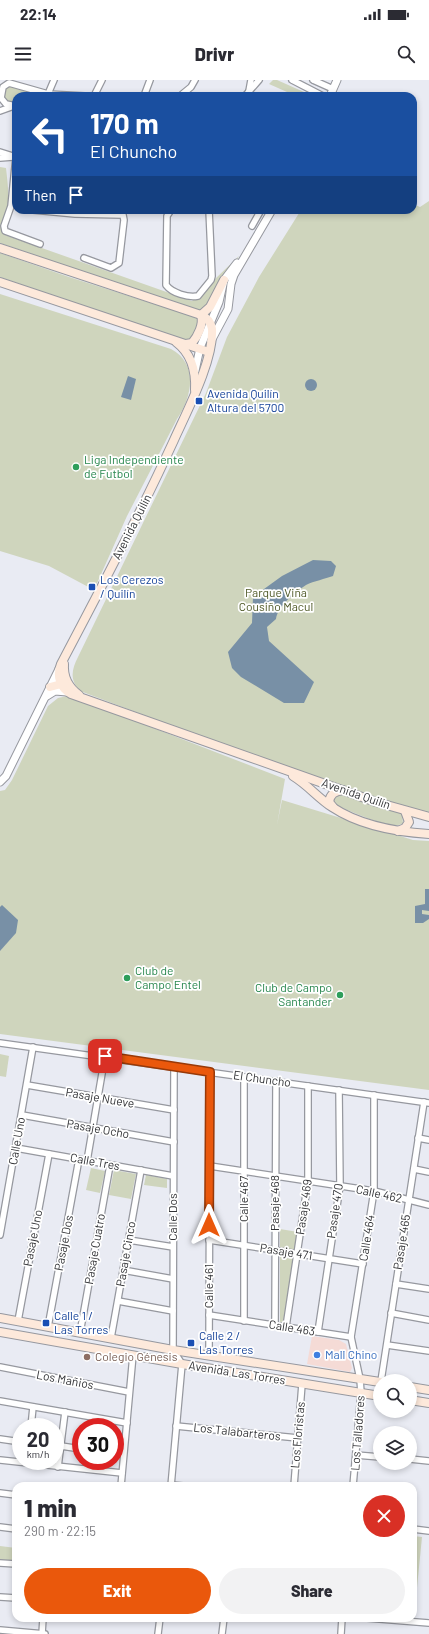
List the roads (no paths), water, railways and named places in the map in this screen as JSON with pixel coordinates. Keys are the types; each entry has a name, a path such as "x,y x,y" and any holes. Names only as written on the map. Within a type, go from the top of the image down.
{"main road":[{"path":"0,248 201,315 210,321"},
{"path":"201,315 210,307 224,280"},
{"path":"0,282 209,352"},
{"path":"186,344 192,343 196,338 203,322 201,315"},
{"name":"Avenida Quilín","path":"59,669 152,487 195,396 209,352 212,329 210,321"},
{"path":"168,338 179,345 187,354 195,371 195,396"},
{"name":"Avenida Quilín","path":"66,655 64,670 65,686 83,698 283,770 405,811 429,817"},
{"path":"50,687 65,686 59,669"},
{"name":"Avenida Quilín","path":"283,770 306,785 333,808 355,818 398,831 429,834"},
{"path":"333,808 329,802 331,796 336,791 343,790"},
{"path":"398,831 405,828 409,822 405,811"},
{"name":"Avenida Las Torres","path":"0,1318 173,1350 373,1381"},
{"name":"Avenida Las Torres","path":"0,1332 132,1356 302,1384 361,1393 373,1393"},
{"path":"417,1388 429,1390"},
{"path":"417,1401 429,1403"}],"street":[{"path":"49,92 54,80"},
{"path":"96,92 102,80"},
{"path":"146,92 150,80"},
{"path":"185,92 191,87 195,80"},
{"path":"248,92 251,80"},
{"path":"249,92 259,80"},
{"path":"292,80 315,92"},
{"path":"313,80 330,92"},
{"path":"332,92 338,80"},
{"path":"12,105 6,104 1,100 3,87 8,81 42,92"},
{"path":"0,111 12,107"},
{"path":"0,152 12,156"},
{"path":"0,158 12,157"},
{"path":"12,210 4,226 5,231 40,244"},
{"path":"74,214 123,215 124,220 120,263 111,268 84,258"},
{"path":"168,214 167,216 166,286 170,290 193,297 198,296 211,280 212,276 209,214"},
{"path":"252,226 259,214"},
{"path":"211,341 228,309 233,279 243,257 270,214"},
{"path":"195,371 200,348 219,302 224,280 243,257"},
{"path":"0,782 6,776 59,669"},
{"path":"45,697 65,686"},
{"name":"El Chuncho","path":"0,1043 105,1056 426,1103"},
{"name":"Calle Uno","path":"0,1235 34,1047"},
{"path":"87,1161 105,1056"},
{"name":"Calle Dos","path":"173,1350 174,1067"},
{"name":"Calle 461","path":"209,1355 210,1072"},
{"name":"Calle 467","path":"244,1077 244,1320"},
{"name":"Pasaje 468","path":"275,1325 276,1081"},
{"name":"Pasaje Nueve","path":"27,1085 174,1110"},
{"name":"Pasaje 469","path":"286,1327 308,1181 308,1086"},
{"name":"Pasaje 470","path":"318,1332 340,1186 339,1090"},
{"name":"Calle 464","path":"360,1379 351,1337 374,1191 374,1095"},
{"name":"Pasaje 465","path":"381,1374 418,1138 426,1103"},
{"name":"Pasaje Ocho","path":"22,1115 174,1142"},
{"path":"418,1138 429,1140"},
{"name":"Calle Tres","path":"16,1148 174,1176"},
{"name":"Pasaje Uno","path":"18,1321 49,1154"},
{"name":"Pasaje Dos","path":"48,1327 79,1159"},
{"name":"Pasaje Cuatro","path":"80,1333 110,1165"},
{"name":"Calle 462","path":"210,1166 374,1191 429,1205"},
{"path":"414,1169 429,1172"},
{"name":"Pasaje Cinco","path":"111,1338 141,1170"},
{"path":"128,1240 173,1247"},
{"name":"Pasaje 471","path":"209,1240 363,1264"},
{"path":"123,1270 173,1279"},
{"path":"396,1284 429,1289"},
{"path":"118,1300 173,1311"},
{"path":"391,1313 429,1320"},
{"name":"Calle 463","path":"209,1315 351,1337"},
{"path":"387,1344 429,1351"},
{"path":"171,1482 182,1364 173,1350"},
{"path":"121,1482 132,1356"},
{"name":"Los Mañios","path":"0,1368 129,1392"},
{"name":"Los Talladores","path":"353,1482 361,1393 360,1379"},
{"name":"Los Floristas","path":"294,1482 302,1384"},
{"path":"0,1401 127,1423"},
{"path":"32,1418 33,1407"},
{"path":"64,1420 65,1412"},
{"name":"Los Talabarteros","path":"176,1426 298,1438"},
{"path":"0,1439 12,1441"},
{"path":"356,1455 373,1456"},
{"path":"0,1460 12,1461"},
{"path":"417,1460 429,1461"},
{"path":"64,1468 122,1474"},
{"path":"0,1493 12,1494"},
{"path":"0,1527 12,1528"},
{"path":"417,1530 429,1531"},
{"path":"0,1563 12,1564"},
{"path":"0,1597 12,1598"},
{"path":"42,1634 44,1622"},
{"path":"158,1634 160,1622"},
{"path":"222,1634 224,1622"},
{"path":"341,1634 342,1622"},
{"path":"417,1622 429,1623"},
{"path":"0,1630 46,1634"}],"water":[{"path":"128,376 136,379 131,400 121,397"},
{"path":"311,379 315,381 317,385 315,389 311,391 307,389 305,385 307,381"},
{"path":"313,560 331,561 336,566 333,576 306,585 297,591 283,604 277,614 276,619 267,627 269,641 314,682 304,703 284,703 241,677 232,668 228,652 252,623 253,597 282,576"},
{"path":"425,889 429,889 429,911 422,910 422,914 429,915 429,919 423,923 415,923 415,906 425,904"},
{"path":"2,905 18,920 16,933 0,951 0,907"}],"place":[{"name":"Avenida Quilín Altura del 5700","path":"199,401"},
{"name":"Liga Independiente de Futbol","path":"76,467"},
{"name":"Los Cerezos / Quilín","path":"92,587"},
{"name":"Club de Campo Entel","path":"127,978"},
{"name":"Club de Campo Santander","path":"340,995"},
{"name":"Calle 1 / Las Torres","path":"46,1323"},
{"name":"Calle 2 / Las Torres","path":"191,1343"},
{"name":"Mall Chino","path":"317,1355"},
{"name":"Colegio Génesis","path":"87,1357"}],"park label":[{"name":"Parque Viña Cousiño Macul","path":"276,600"}]}
